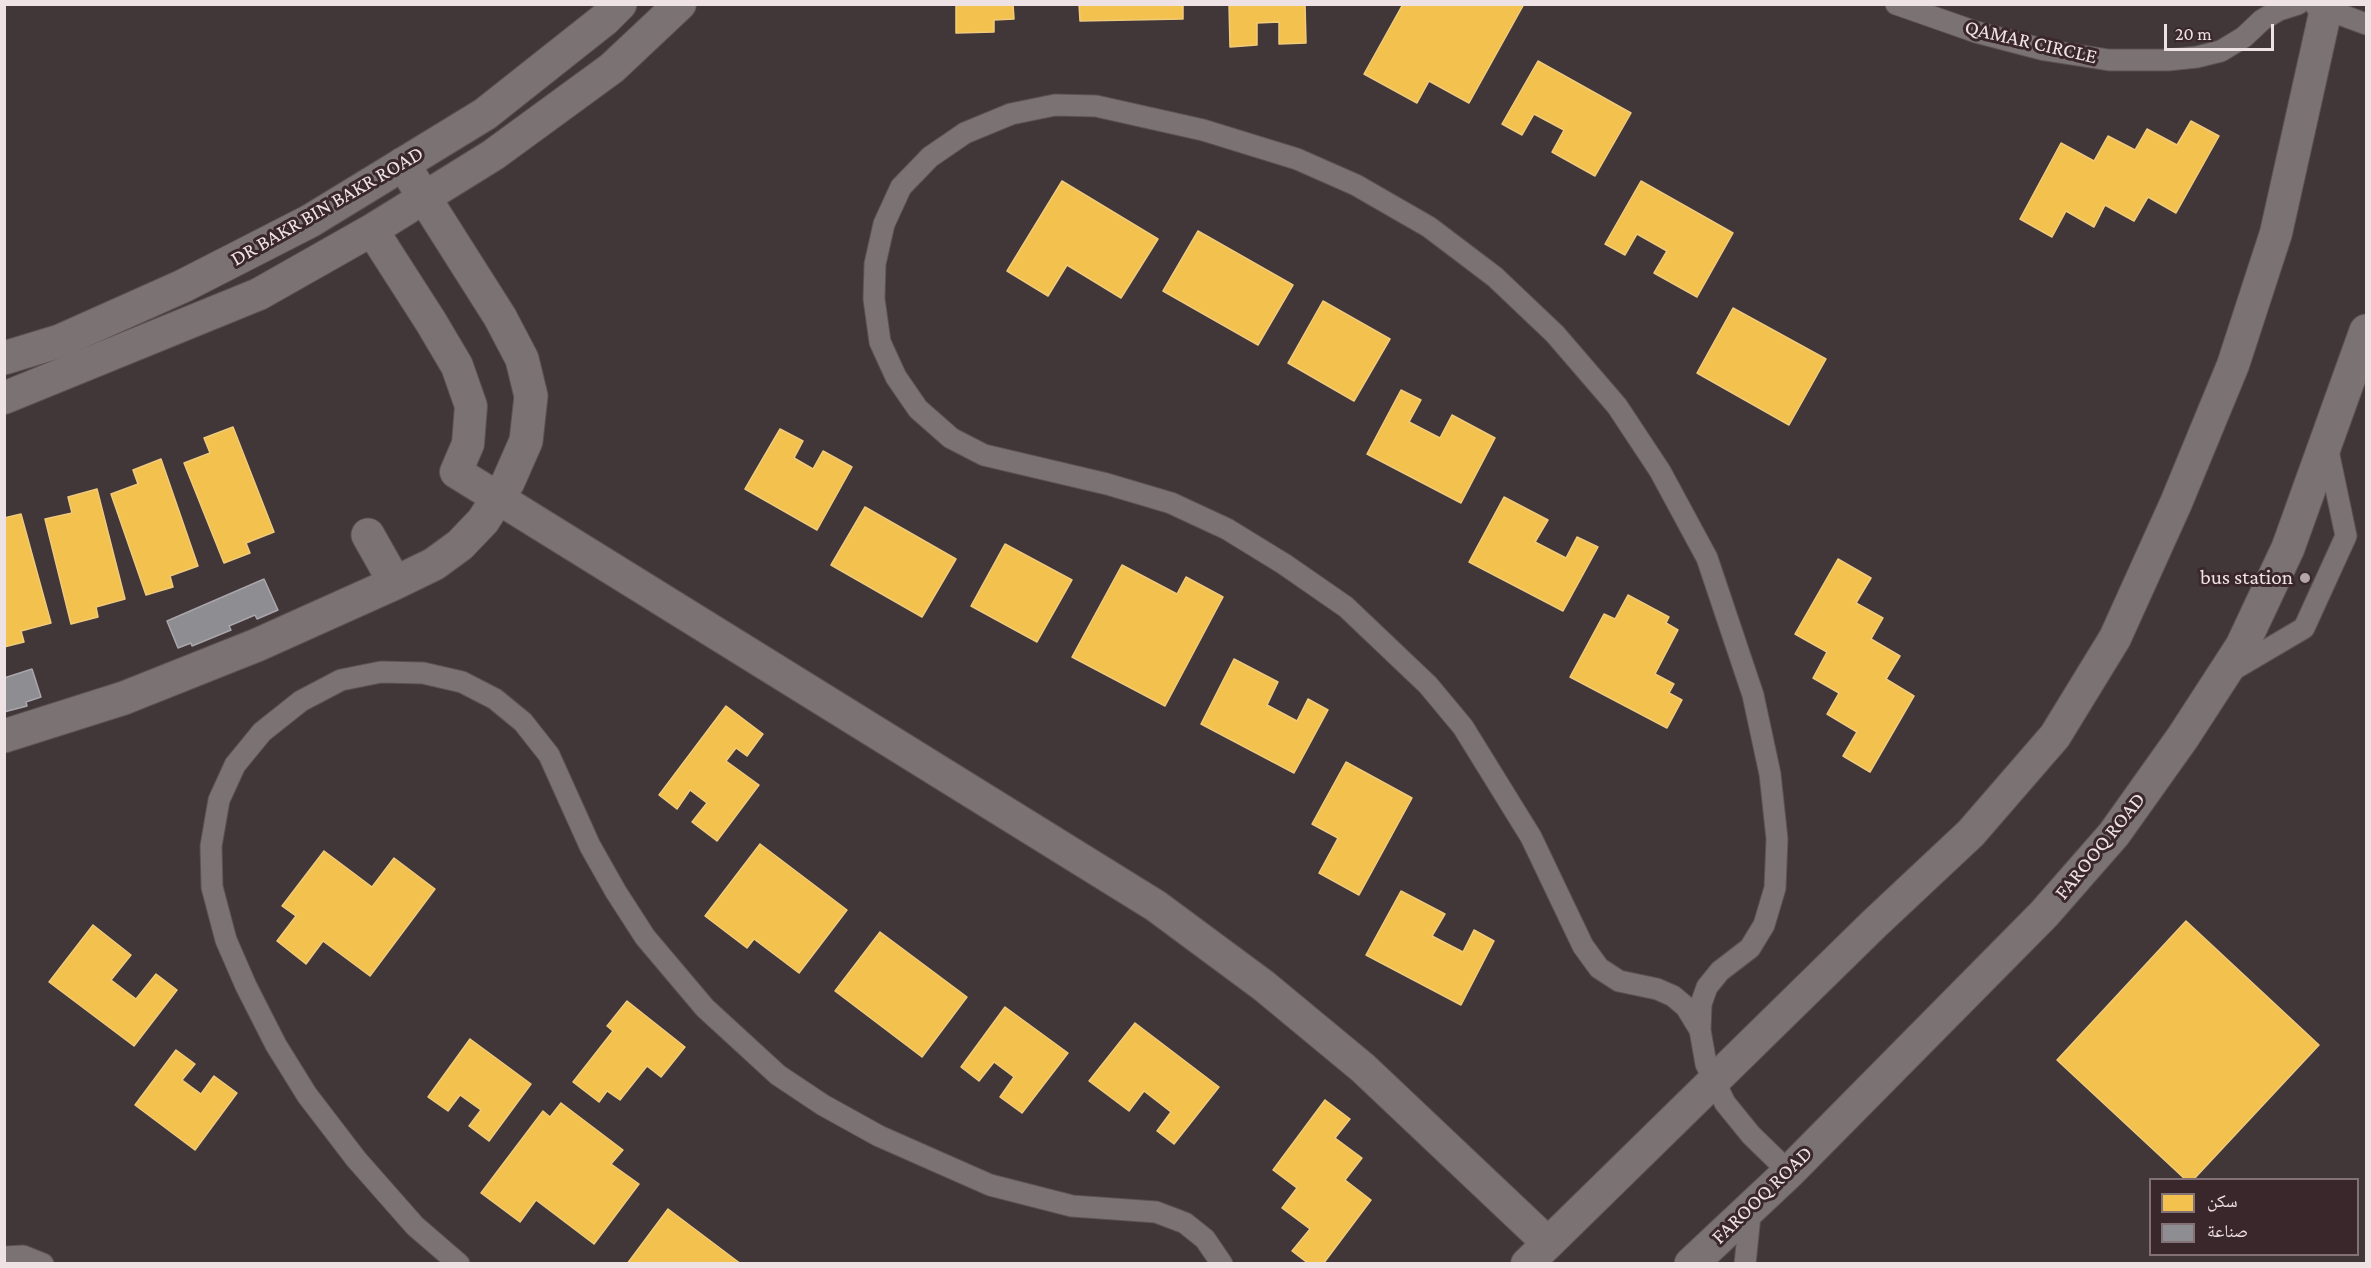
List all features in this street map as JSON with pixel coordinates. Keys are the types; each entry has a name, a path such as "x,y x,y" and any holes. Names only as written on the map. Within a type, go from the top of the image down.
{"street":[{"name":"DR BAKR BIN BAKR ROAD","path":"4,358 60,341 183,286 310,221 485,114 605,19 620,4"},
{"path":"4,398 259,294 372,230 494,155 612,68 680,4"},
{"path":"372,230 457,366 471,405 468,444 456,472 1156,906 1264,986 1362,1068 1537,1253 1874,924 1971,833 2055,736 2115,638 2176,503 2233,365 2276,233 2312,5"},
{"path":"4,736 124,698 257,645 434,564 460,545 483,521 508,482 526,441 531,396 522,359 500,317 403,164"},
{"name":"FAROOQ ROAD","path":"1691,1263 1789,1172 2044,914 2106,843 2183,737 2242,646 2288,548 2367,332"},
{"path":"368,535 395,583"}],"lane":[{"name":"QAMAR CIRCLE","path":"1896,4 1976,32 2045,50 2109,60 2168,60 2197,57 2221,51 2244,37 2262,20 2279,10 2312,5"},
{"path":"2312,5 2367,24"},
{"path":"1700,1030 1686,1007 1673,996 1657,989 1619,981 1599,968 1583,946 1531,837 1463,727 1428,686 1346,607 1284,564 1227,529 1171,503 1107,484 984,455 951,438 918,409 896,378 880,342 874,299 875,276 884,224 901,187 930,157 965,133 1011,114 1055,105 1096,106 1203,130 1307,164 1356,185 1430,226 1495,277 1555,334 1617,406 1660,471 1707,558 1753,695 1770,774 1777,839 1774,888 1764,925 1750,948 1720,971 1707,987 1701,1005 1700,1030 1706,1064 1725,1103 1751,1135 1789,1172"},
{"path":"2223,676 2304,628 2346,536 2327,446"},
{"path":"459,1263 415,1226 356,1159 307,1095 276,1045 246,986 226,940 212,887 211,846 219,800 235,765 262,732 301,701 341,681 381,672 423,673 462,682 495,699 523,722 549,755 590,846 645,937 705,1008 778,1075 823,1105 879,1136 990,1185 1072,1206 1156,1212 1185,1223 1205,1239 1222,1263"},
{"path":"1745,1263 1751,1206"},
{"path":"4,1257 23,1256 43,1263"}],"building: سكن":[{"path":"956,4 1013,4 1014,19 994,20 994,32 956,33"},
{"path":"1079,4 1183,4 1183,19 1080,21"},
{"path":"1229,4 1305,4 1306,43 1279,44 1279,22 1257,23 1257,45 1230,47"},
{"path":"1403,4 1524,4 1469,103 1429,81 1417,103 1364,74"},
{"path":"1538,61 1631,113 1595,176 1552,152 1564,130 1534,114 1522,135 1502,124"},
{"path":"2191,121 2219,136 2176,213 2148,197 2134,221 2105,205 2094,227 2066,211 2052,237 2020,219 2061,143 2094,161 2108,136 2135,150 2147,129 2177,145"},
{"path":"1062,181 1158,239 1121,298 1067,265 1048,296 1007,271"},
{"path":"1641,181 1733,233 1697,297 1654,273 1667,251 1637,234 1625,255 1605,244"},
{"path":"1198,231 1293,285 1258,345 1163,291"},
{"path":"1323,301 1390,339 1354,401 1288,363"},
{"path":"1733,308 1826,359 1789,425 1697,373"},
{"path":"1401,390 1421,400 1409,422 1440,438 1452,415 1495,438 1461,503 1367,454"},
{"path":"233,427 274,532 246,543 250,553 224,563 184,463 210,453 204,438"},
{"path":"780,429 803,441 794,458 813,469 823,451 852,467 817,530 745,489"},
{"path":"161,459 198,566 170,576 173,587 146,595 111,494 138,484 133,470"},
{"path":"97,489 125,599 96,607 98,617 71,624 45,519 72,513 68,497"},
{"path":"1504,497 1548,520 1535,542 1566,558 1577,537 1598,547 1563,611 1469,562"},
{"path":"865,507 956,559 922,617 831,565"},
{"path":"21,514 51,623 21,631 24,642 4,647 4,518"},
{"path":"1005,544 1072,580 1037,642 971,606"},
{"path":"1838,559 1871,578 1856,603 1883,618 1871,639 1900,656 1886,679 1914,696 1870,772 1843,756 1857,732 1827,714 1839,693 1813,678 1827,652 1795,634"},
{"path":"1122,565 1177,594 1186,577 1223,597 1165,706 1072,657"},
{"path":"1628,595 1669,617 1666,623 1678,630 1655,674 1674,684 1669,693 1682,700 1667,728 1570,677 1604,614 1615,619"},
{"path":"1234,659 1278,682 1267,705 1297,721 1308,699 1328,710 1294,773 1201,724"},
{"path":"726,706 763,734 747,756 736,748 726,761 759,785 717,841 692,822 707,803 690,790 677,809 659,795"},
{"path":"1346,762 1412,798 1359,895 1319,873 1338,838 1312,824"},
{"path":"760,844 847,910 799,973 754,939 747,948 705,916"},
{"path":"324,851 372,887 394,858 435,889 370,976 323,941 306,964 277,941 296,916 282,906"},
{"path":"1401,891 1445,914 1432,936 1463,952 1474,930 1494,941 1461,1005 1366,955"},
{"path":"2186,921 2319,1045 2195,1178 2184,1178 2057,1060"},
{"path":"93,925 131,955 111,980 136,999 156,974 177,990 134,1046 49,982"},
{"path":"880,932 967,997 922,1057 835,991"},
{"path":"627,1001 685,1047 661,1077 647,1066 620,1100 607,1091 599,1102 573,1082 613,1031 607,1026"},
{"path":"1005,1007 1068,1053 1022,1113 1000,1097 1014,1077 994,1062 979,1081 961,1067"},
{"path":"1135,1023 1219,1087 1174,1144 1157,1131 1171,1112 1144,1091 1129,1111 1089,1081"},
{"path":"470,1039 531,1084 489,1141 469,1126 481,1110 460,1095 448,1111 428,1097"},
{"path":"176,1050 195,1064 182,1080 201,1094 214,1076 237,1093 195,1150 135,1105"},
{"path":"1325,1100 1350,1119 1335,1138 1362,1158 1345,1180 1371,1200 1323,1264 1309,1264 1292,1251 1310,1229 1282,1208 1297,1188 1273,1170"},
{"path":"561,1103 623,1150 611,1164 639,1184 594,1244 536,1200 520,1222 481,1193 543,1111 550,1117"},
{"path":"668,1209 741,1264 627,1264"}],"building: صناعة":[{"path":"264,579 278,610 257,619 255,615 229,626 231,630 192,646 191,643 178,648 167,621"},
{"path":"32,669 41,697 26,702 27,706 4,712 4,678"}],"place":[{"name":"bus station","path":"2305,578"}]}
